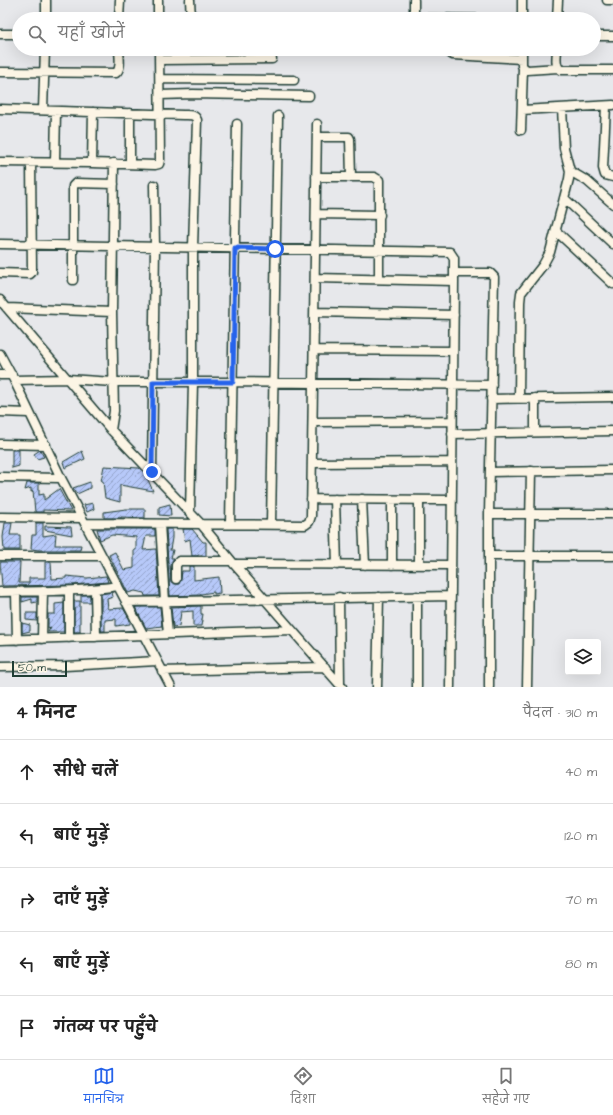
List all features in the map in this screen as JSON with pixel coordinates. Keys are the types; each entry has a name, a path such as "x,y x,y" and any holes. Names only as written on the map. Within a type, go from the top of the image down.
{"street":[{"path":"46,12 47,0"},
{"path":"119,12 120,0"},
{"path":"158,0 158,12"},
{"path":"190,0 191,12"},
{"path":"414,0 414,12"},
{"path":"522,0 522,12"},
{"path":"557,12 558,0"},
{"path":"607,0 613,0"},
{"path":"0,34 12,34"},
{"path":"601,36 613,36"},
{"path":"43,110 46,56"},
{"path":"0,72 116,73 120,67 119,56"},
{"path":"0,162 159,164 159,56"},
{"path":"470,56 522,59 521,130"},
{"path":"557,56 556,65 558,68"},
{"path":"159,60 272,59"},
{"path":"523,68 527,70 558,68 561,70 613,70"},
{"path":"160,80 294,80"},
{"path":"160,95 193,94 309,96"},
{"path":"522,110 609,106 603,168 605,175 613,177"},
{"path":"519,398 521,293 543,265 550,252 570,171 564,148 562,108"},
{"path":"0,109 193,115 198,120 193,247 193,382 190,512"},
{"path":"56,111 56,162"},
{"path":"92,163 93,112"},
{"path":"130,113 130,164"},
{"path":"271,524 278,116"},
{"path":"230,524 237,124"},
{"path":"0,517 160,524 308,524 311,519 317,124"},
{"path":"317,137 349,137 352,177"},
{"path":"0,274 31,274 31,162"},
{"path":"111,430 114,411 112,312 114,163"},
{"path":"570,171 587,181 613,204"},
{"path":"316,177 374,177 379,180 379,279"},
{"path":"73,280 74,183 114,184"},
{"path":"152,472 155,246 154,185"},
{"path":"564,198 613,244"},
{"path":"316,214 380,215"},
{"path":"556,231 613,284"},
{"path":"0,244 450,252 454,258 450,687"},
{"path":"315,278 379,279 454,277 490,273 494,277 489,514 489,687"},
{"path":"0,300 111,430 190,512 341,686"},
{"path":"7,308 112,312"},
{"path":"315,312 454,315"},
{"path":"314,350 453,351"},
{"path":"0,354 61,478 171,687"},
{"path":"0,375 13,378 113,382 274,382 492,385"},
{"path":"491,399 613,397"},
{"path":"535,398 535,432"},
{"path":"0,412 29,413"},
{"path":"313,422 452,421"},
{"path":"452,434 613,431"},
{"path":"0,444 46,445"},
{"path":"312,463 452,462"},
{"path":"490,472 613,470"},
{"path":"527,687 531,471"},
{"path":"0,477 61,478"},
{"path":"311,499 452,500"},
{"path":"336,499 337,565"},
{"path":"362,500 365,565"},
{"path":"392,500 392,565"},
{"path":"419,500 419,565"},
{"path":"489,514 613,514"},
{"path":"160,524 168,634"},
{"path":"0,556 102,556"},
{"path":"489,556 613,556"},
{"path":"176,579 176,565 179,561 337,565 451,565"},
{"path":"0,592 69,591 118,586"},
{"path":"95,589 96,637"},
{"path":"42,639 43,591"},
{"path":"69,591 69,638"},
{"path":"16,592 17,640"},
{"path":"417,596 417,687"},
{"path":"126,602 264,598 450,596"},
{"path":"339,597 341,686"},
{"path":"377,687 379,597"},
{"path":"0,640 292,630"},
{"path":"0,667 65,666 157,661"},
{"path":"162,671 325,668"}],"building":[{"path":"12,450 19,450 19,466 12,468"},
{"path":"40,450 44,457 37,459 34,454"},
{"path":"82,451 85,459 65,468 63,462"},
{"path":"104,466 139,468 145,473 153,491 120,485 120,502 105,498 103,481 101,481"},
{"path":"90,482 90,488 77,494 73,488"},
{"path":"27,483 39,483 39,495 44,494 44,500 59,489 71,511 43,510 43,512 35,512 33,491 31,492 31,488 25,490"},
{"path":"93,503 94,509 87,512 84,505"},
{"path":"170,504 171,516 159,515 159,507"},
{"path":"126,509 145,509 145,518 104,518 104,512"},
{"path":"5,523 12,523 10,535 20,535 20,550 4,550 3,537"},
{"path":"36,523 43,523 43,536 56,534 55,545 81,545 80,550 31,549 32,535 36,535"},
{"path":"45,526 71,527 72,535 45,530"},
{"path":"97,529 155,529 155,536 146,536 143,550 156,549 159,596 145,596 144,593 135,591 128,593 109,555 115,552 124,570 134,568 136,537 112,535 100,540"},
{"path":"166,529 172,529 170,550 173,550 171,558 174,558 170,565 171,582 179,584 182,571 189,571 189,566 194,566 194,580 219,577 220,593 214,594 214,592 201,595 170,596"},
{"path":"183,529 192,529 203,542 206,542 206,556 198,554 198,556 192,556 190,539 185,541"},
{"path":"0,562 20,562 19,583 29,583 29,578 45,578 45,562 51,562 52,579 66,578 66,576 87,578 106,576 108,582 74,585 2,586"},
{"path":"112,592 113,597 107,599 108,609 123,608 130,620 130,624 116,626 116,619 105,620 105,631 101,631 101,594"},
{"path":"81,595 90,595 90,602 81,602"},
{"path":"22,597 37,597 37,602 32,603 32,599 22,602"},
{"path":"74,601 80,601 80,632 74,632"},
{"path":"64,603 64,632 48,632 51,627 48,628 48,614 55,614 55,604"},
{"path":"201,606 201,614 203,614 201,626 193,626 193,611 181,612 179,626 173,627 171,607"},
{"path":"135,607 160,607 162,626 146,628"},
{"path":"26,613 37,613 37,621 26,620"},
{"path":"22,623 30,625 30,631 22,633"}],"route":[{"path":"152,472 151,452 153,382 233,382 235,248 275,249"}]}
